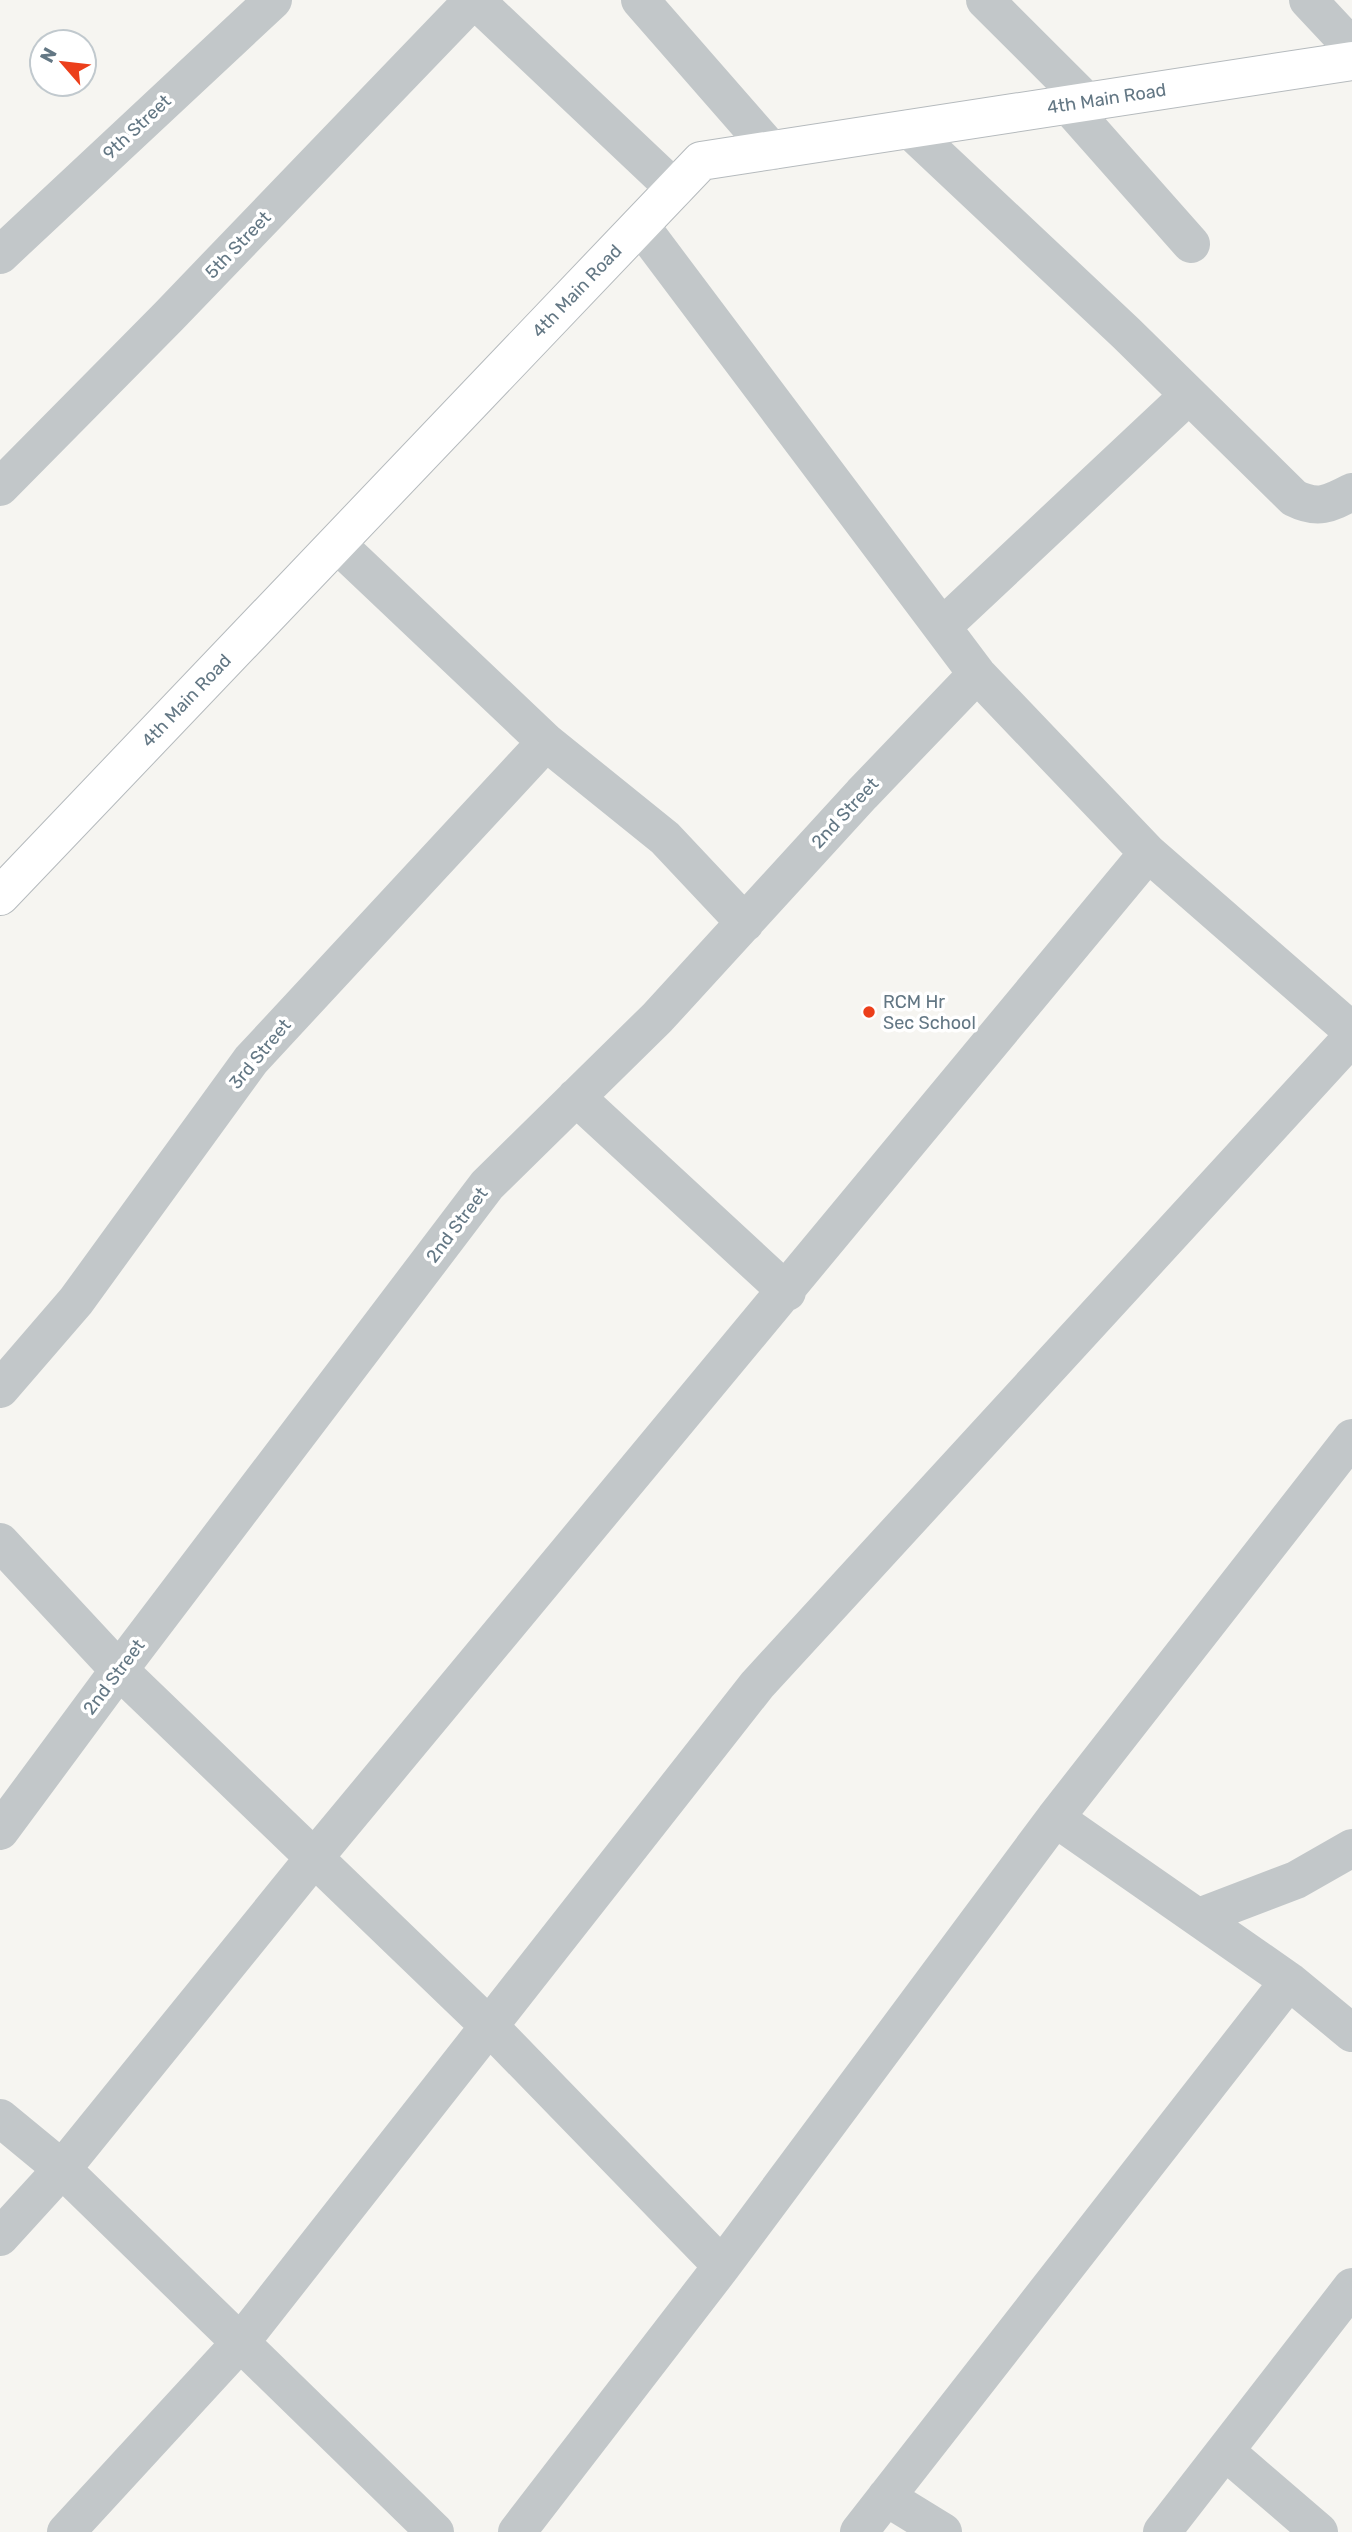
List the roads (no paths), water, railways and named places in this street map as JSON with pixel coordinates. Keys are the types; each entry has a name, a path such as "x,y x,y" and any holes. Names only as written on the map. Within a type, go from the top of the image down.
{"main road":[{"name":"4th Main Road","path":"0,896 701,161 1352,61"}],"street":[{"name":"9th Street","path":"0,255 273,0"},
{"path":"474,0 675,189"},
{"name":"5th Street","path":"0,487 474,0"},
{"path":"640,0 772,150"},
{"path":"985,0 1078,103 1191,244"},
{"path":"1308,0 1352,47"},
{"path":"909,129 1126,333 1294,498 1306,503 1330,503 1352,492"},
{"path":"640,225 977,674 1148,853 1352,1031"},
{"path":"942,627 1189,395"},
{"path":"337,544 546,741 665,838 745,923"},
{"name":"2nd Street","path":"0,1831 487,1185 657,1018 862,794 977,674"},
{"name":"3rd Street","path":"0,1389 76,1301 251,1060 546,741"},
{"path":"0,2237 62,2169 314,1858 787,1292 1148,853"},
{"path":"66,2532 240,2343 757,1685 1352,1037"},
{"path":"576,1097 787,1292"},
{"path":"517,2532 722,2266 1055,1818 1352,1438"},
{"path":"0,1542 119,1670 489,2026 722,2266"},
{"path":"1055,1818 1289,1980 1352,2033"},
{"path":"1199,1917 1296,1880 1352,1849"},
{"path":"859,2532 1289,1980"},
{"path":"0,2118 62,2169 435,2532"},
{"path":"1162,2532 1352,2287"},
{"path":"1225,2451 1318,2532"},
{"path":"886,2497 943,2532"}],"place":[{"name":"RCM Hr Sec School","path":"869,1012"}]}
